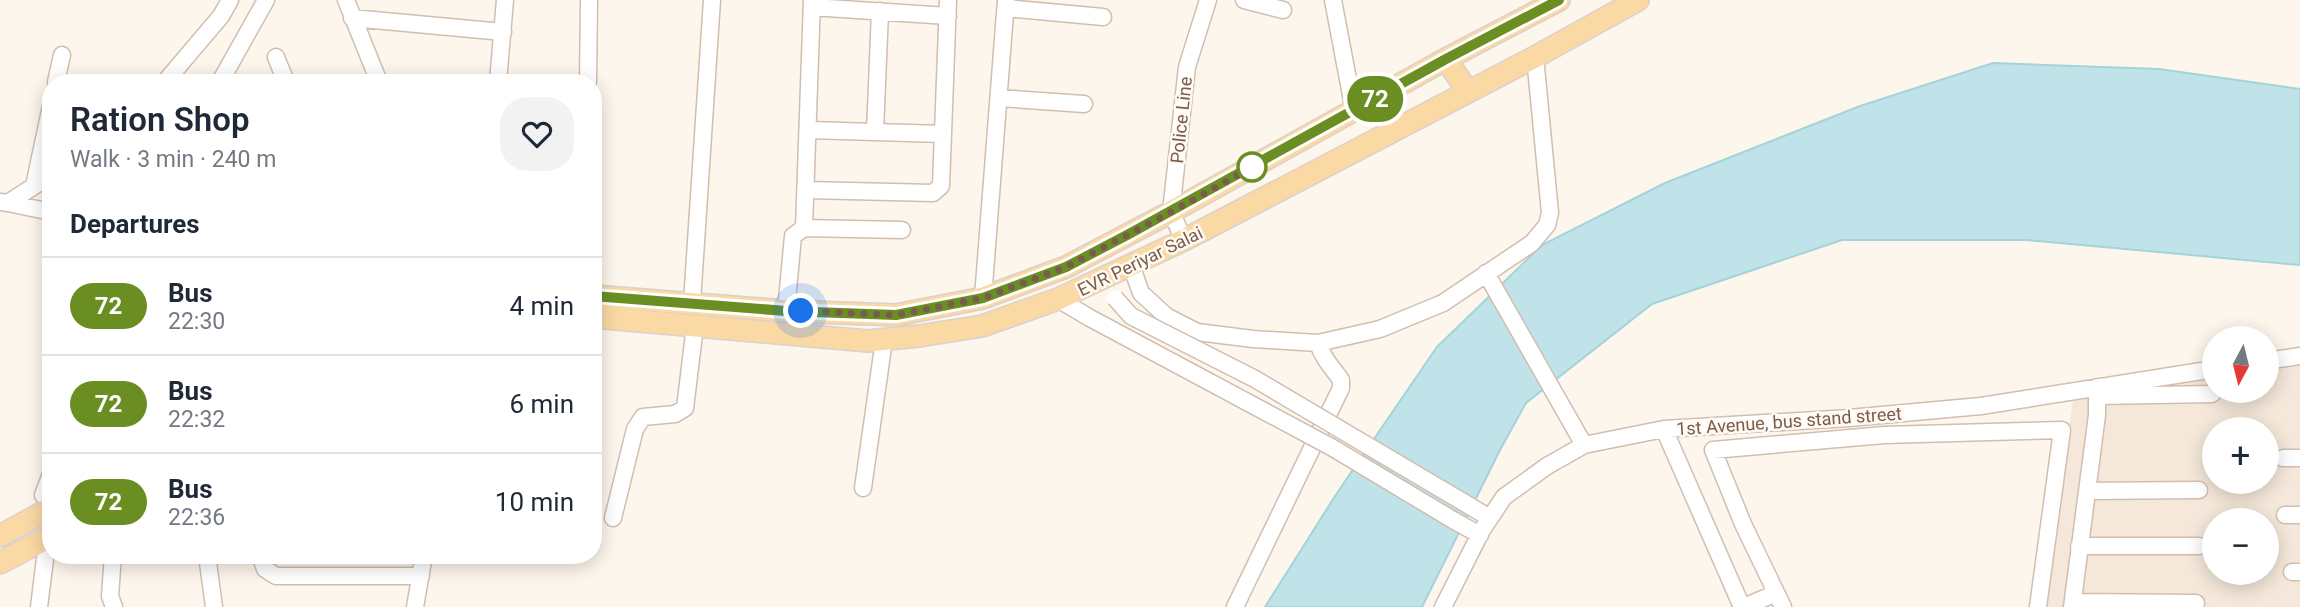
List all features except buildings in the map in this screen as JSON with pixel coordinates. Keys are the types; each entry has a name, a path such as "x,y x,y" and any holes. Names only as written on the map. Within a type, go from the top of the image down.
{"main road":[{"name":"EVR Periyar Salai","path":"602,297 786,311 896,315 983,298 1066,267 1559,0"},
{"name":"EVR Periyar Salai","path":"602,318 854,340 884,340 982,326 1058,299 1184,240 1535,57 1637,0"},
{"path":"1446,59 1468,92"},
{"path":"0,536 42,506"},
{"path":"0,563 42,541"}],"street":[{"path":"172,74 221,16 230,0"},
{"path":"224,74 266,0"},
{"path":"346,0 376,74"},
{"path":"499,74 505,0"},
{"path":"587,74 589,0"},
{"path":"692,302 712,0"},
{"name":"Police Line","path":"1171,212 1187,67 1208,0"},
{"path":"1244,0 1283,10"},
{"path":"1333,0 1353,111"},
{"path":"804,228 812,4 880,12 948,8 941,186 933,193 807,190"},
{"path":"983,298 1006,4 1103,17"},
{"path":"875,132 880,12"},
{"path":"352,18 503,32"},
{"path":"58,74 62,55"},
{"path":"276,57 283,74"},
{"path":"1131,265 1141,293 1166,316 1197,332 1253,339 1318,343 1380,329 1443,303 1532,243 1547,225 1550,213 1535,57"},
{"path":"999,97 1084,104"},
{"path":"809,130 942,134"},
{"path":"34,186 42,148"},
{"path":"4,202 42,181"},
{"path":"4,202 42,210"},
{"path":"1171,212 1184,240"},
{"path":"786,311 793,236 797,231 804,228 902,230"},
{"path":"1486,273 1584,445"},
{"path":"1107,276 1115,298 1131,316 1255,379 1490,518"},
{"path":"1058,299 1310,436 1480,535"},
{"path":"613,518 639,422 643,417 675,414 685,408 695,326"},
{"path":"863,488 884,340"},
{"path":"1235,607 1341,388 1342,380 1329,367 1318,343"},
{"path":"2279,362 2300,356"},
{"path":"2279,364 2300,364"},
{"name":"1st Avenue, bus stand street","path":"1443,607 1480,535 1504,497 1547,466 1584,445 1664,429 1849,418 1981,406 2097,392 2202,371"},
{"path":"2196,603 2072,604 2097,415 2097,392 2202,394"},
{"path":"1664,429 1743,607 1779,600 1743,524 1713,450 1884,435 2062,430 2038,607"},
{"path":"2087,491 2199,490"},
{"path":"2079,546 2199,546"},
{"path":"39,607 44,564"},
{"path":"112,564 110,596 114,607"},
{"path":"208,564 214,607"},
{"path":"263,564 264,569 276,576 421,576"},
{"path":"415,607 423,564"}],"shaded area":[{"path":"2300,360 2300,607 2043,607 2074,394 2202,375 2202,403 2279,403 2279,363"}],"water":[{"path":"1993,63 2159,69 2300,89 2300,265 2027,240 1842,240 1652,304 1526,403 1422,607 1265,607 1337,493 1437,347 1542,245 1665,183 1860,106"}],"bus line":[{"name":"72","path":"602,297 786,311 896,315 983,298 1066,267 1559,0"}],"route":[{"path":"801,311 896,315 983,298 1066,267 1252,167"}]}
